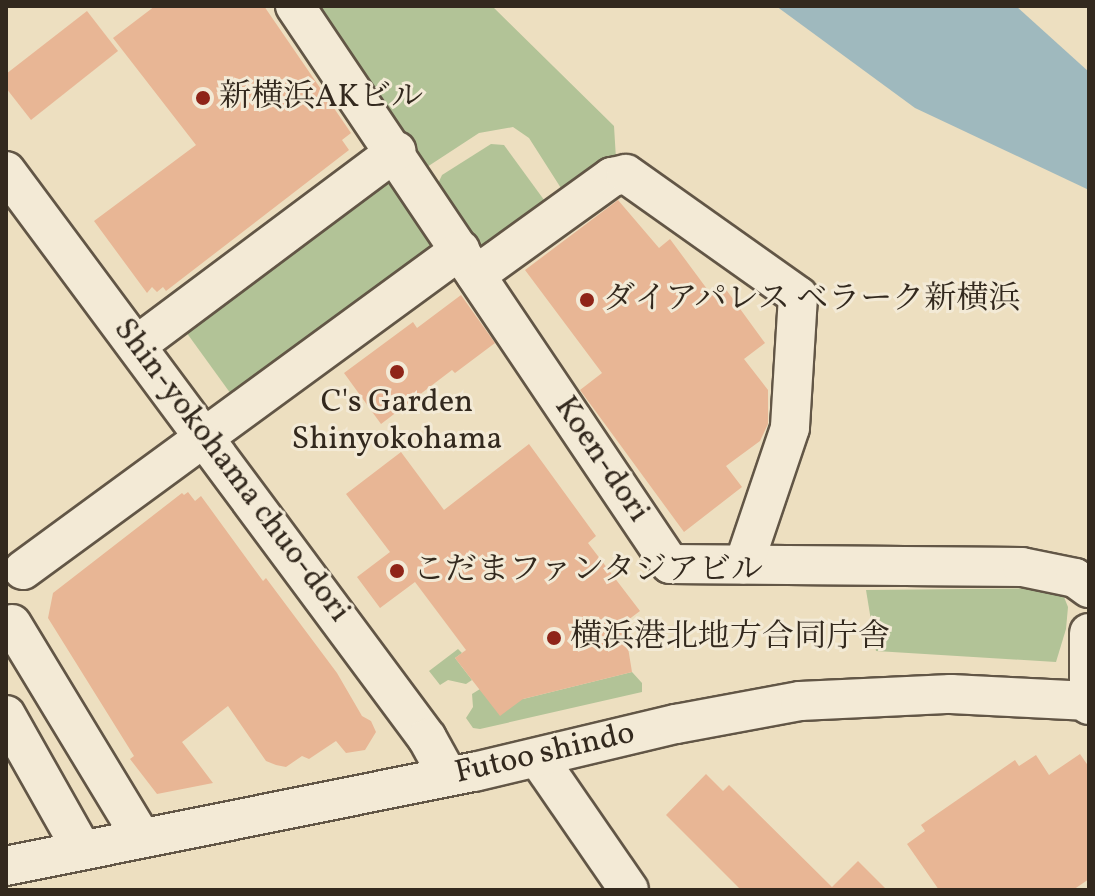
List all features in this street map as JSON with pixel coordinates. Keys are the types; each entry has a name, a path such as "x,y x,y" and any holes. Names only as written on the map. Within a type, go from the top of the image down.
{"street":[{"name":"Koen-dori","path":"295,6 396,151 670,564 1022,567 1075,578 1089,588"},
{"path":"137,345 396,151"},
{"name":"Shin-yokohama chuo-dori","path":"6,171 207,437 427,738 448,776"},
{"path":"141,837 9,627 21,607 15,555 207,437 468,262 612,177 626,174 798,296 790,428 744,564"},
{"path":"1088,702 1089,633"},
{"name":"Futoo shindo","path":"6,866 538,758 676,724 800,701 951,694 1088,702"},
{"path":"6,715 82,850"},
{"path":"538,758 629,890"},
{"path":"6,878 14,890"}],"green space":[{"path":"316,6 492,6 614,126 616,159 566,196 529,138 513,127 479,133 427,167"},
{"path":"491,144 504,145 547,204 479,251 436,188 442,175"},
{"path":"380,181 391,183 400,190 435,248 236,401 181,325"},
{"path":"1055,588 1062,592 1068,607 1066,629 1056,662 876,651 866,590"},
{"path":"458,649 462,653 455,658 472,680 466,684 448,680 440,685 429,671"},
{"path":"632,672 642,683 642,692 480,729 473,728 466,718 473,707 472,694 480,689 523,699"}],"water":[{"path":"776,6 1016,6 1089,72 1089,190 915,108"}],"building":[{"path":"155,6 264,6 351,133 342,140 349,150 166,291 163,287 157,292 152,287 147,293 94,221 196,145 113,38"},
{"path":"87,11 118,51 31,120 6,88 6,74"},
{"path":"618,200 659,248 670,239 710,293 722,284 765,343 744,359 768,390 768,424 760,441 726,466 742,487 684,532 580,390 602,373 525,270"},
{"name":"C's Garden Shinyokohama","path":"461,295 495,343 455,373 452,370 381,424 344,373 413,322 417,328"},
{"path":"529,444 596,536 588,543 640,611 624,623 632,672 523,699 500,716 455,658 466,650 415,582 380,608 357,577 390,552 346,494 401,452 444,510"},
{"path":"188,492 195,501 201,496 263,581 266,578 337,673 362,716 371,721 376,732 365,750 346,753 336,741 309,759 302,756 286,767 276,765 266,761 228,706 182,742 213,783 157,794 130,759 134,756 48,618 53,593 182,493"},
{"path":"1080,754 1089,767 1089,879 1073,890 939,890 907,844 925,831 921,825 1015,760 1019,766 1036,755 1049,775"},
{"path":"706,774 723,791 729,785 832,887 858,861 887,890 741,890 666,815"}],"place":[{"name":"新横浜AKビル","path":"203,98"},
{"name":"ダイアパレス ベラーク新横浜","path":"587,300"},
{"name":"C's Garden Shinyokohama","path":"397,372"},
{"name":"こだまファンタジアビル","path":"397,571"},
{"name":"横浜港北地方合同庁舎","path":"554,638"}]}
